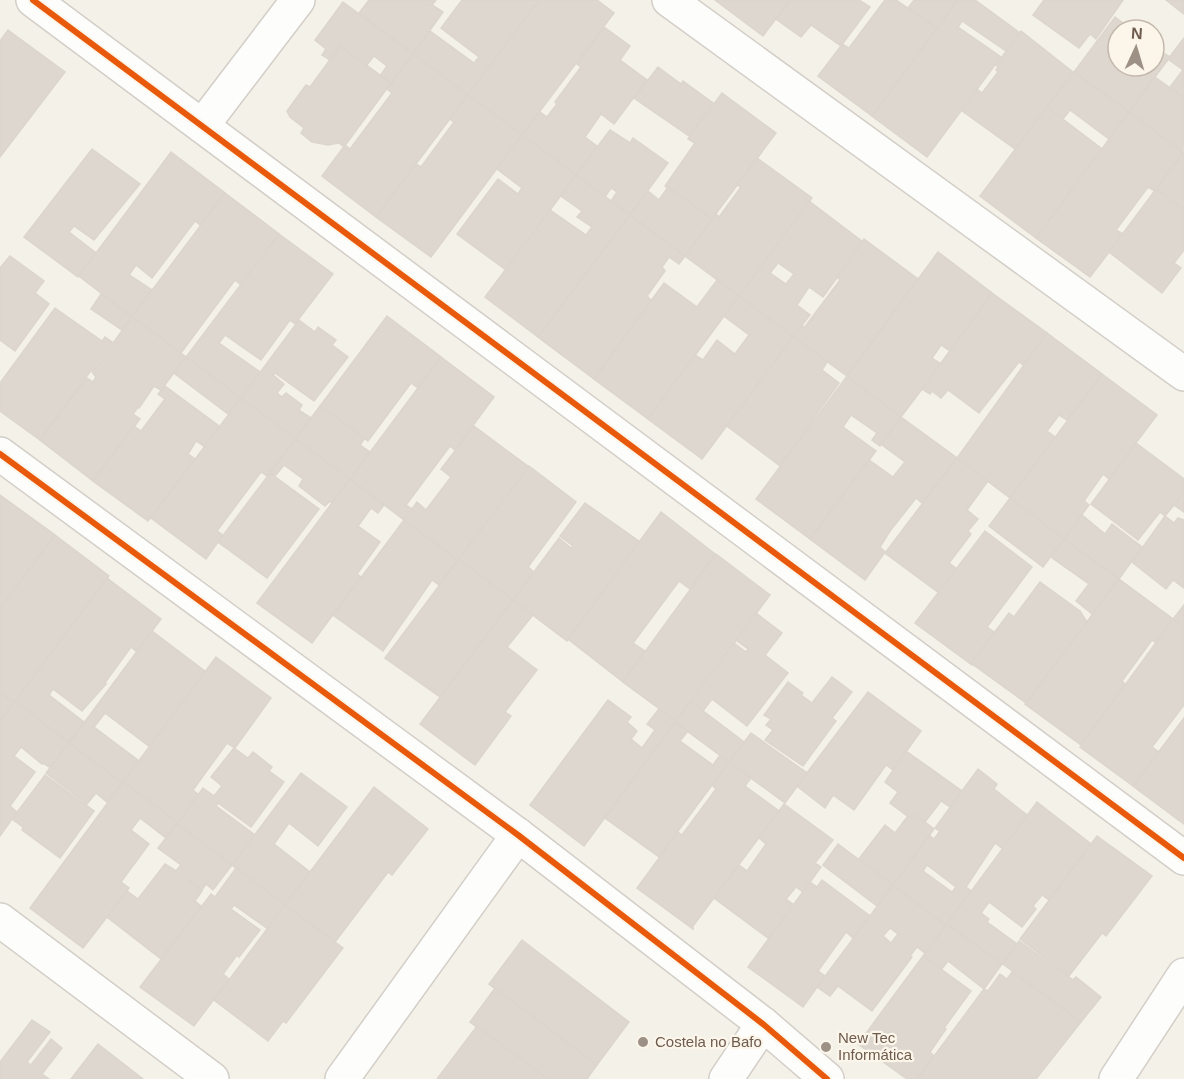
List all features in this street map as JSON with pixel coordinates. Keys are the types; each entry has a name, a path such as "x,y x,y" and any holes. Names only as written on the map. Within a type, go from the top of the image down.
{"street":[{"path":"33,0 1184,858"},
{"path":"202,126 298,0"},
{"path":"669,0 1184,374"},
{"path":"0,454 518,835 763,1024 827,1079"},
{"path":"342,1079 518,835"},
{"path":"0,921 212,1079"},
{"path":"1116,1079 1184,975"},
{"path":"726,1079 763,1024"}],"building":[{"path":"369,0 436,0 432,5 443,12 413,54 359,13"},
{"path":"462,0 539,0 468,95 413,54 430,31 474,63 479,57 441,28"},
{"path":"539,0 597,0 614,13 522,135 468,95"},
{"path":"715,0 790,0 763,36"},
{"path":"790,0 859,0 870,7 841,46 811,25 801,37 776,19"},
{"path":"885,0 896,0 937,28 872,116 818,76 842,44 849,48"},
{"path":"914,0 958,0 937,28 908,8"},
{"path":"958,0 975,0 1020,33 1006,51 962,21 958,27 1001,57 927,157 872,116"},
{"path":"1044,0 1123,0 1111,18 1106,18 1106,25 1096,39 1090,34 1079,48 1033,15"},
{"path":"1166,0 1184,0 1184,14"},
{"path":"343,2 413,54 391,83 380,76 387,66 374,56 366,66 340,46 330,60 322,55 326,49 315,40"},
{"path":"604,27 630,46 620,60 647,80 614,124 601,114 585,137 598,147 576,175 522,135 540,112 547,117 557,104 555,102 581,67 577,64"},
{"path":"1106,29 1106,78 1154,78 1129,112 1074,72"},
{"path":"8,30 65,72 0,157 0,41"},
{"path":"1021,31 1074,73 1015,149 961,110 977,89 982,93 998,72 996,65"},
{"path":"1184,38 1184,98 1170,87 1183,70 1168,59"},
{"path":"340,46 391,83 344,147 339,143 328,145 312,142 301,133 304,128 290,117 287,111 306,85 310,87"},
{"path":"413,54 468,95 376,217 322,176 345,145 350,149 392,93 387,89"},
{"path":"658,67 681,84 683,81 713,103 689,136 634,98"},
{"path":"1074,72 1129,112 1109,139 1070,110 1063,119 1047,107"},
{"path":"1154,78 1184,98 1183,153 1129,112"},
{"path":"722,93 776,133 712,219 665,186 695,143 688,139"},
{"path":"468,95 522,135 431,257 376,217 416,164 421,167 454,122 450,119"},
{"path":"1047,107 1102,149 1036,238 980,196"},
{"path":"1129,112 1183,153 1155,191 1148,187 1116,230 1123,234 1090,277 1036,238"},
{"path":"610,130 630,143 633,138 668,163 630,215 611,201 617,192 611,188 605,197 576,175"},
{"path":"522,135 576,175 506,270 457,234 498,179 518,194 522,188 497,169"},
{"path":"92,149 140,184 94,240 74,226 69,232 96,253 78,277 24,237"},
{"path":"171,152 225,193 200,225 195,221 152,278 136,265 129,275 152,290 132,317 79,276"},
{"path":"1184,155 1184,210 1156,189"},
{"path":"757,158 812,198 739,296 685,256 716,214 719,217 741,187 737,185"},
{"path":"576,175 630,215 538,337 485,297 550,210 586,235 592,227 577,217 582,211 561,196"},
{"path":"668,187 712,219 685,256 630,215 648,191 659,200"},
{"path":"1156,189 1184,210 1184,250 1174,263 1181,268 1162,293 1109,252"},
{"path":"225,193 279,234 241,285 235,280 181,353 132,317"},
{"path":"809,201 863,242 823,297 809,287 797,305 810,315 793,337 739,296","holes":["778,263 794,274 786,284 770,273"]},
{"path":"630,215 685,256 679,264 669,257 662,267 665,271 647,296 652,301 594,379 538,337"},
{"path":"279,234 333,274 295,324 290,320 261,360 225,335 219,343 260,372 241,398 186,357"},
{"path":"864,239 918,279 847,376 793,337 802,325 804,328 840,280 837,277"},
{"path":"938,252 992,293 950,351 941,345 932,358 941,364 901,417 847,376"},
{"path":"10,256 44,281 35,293 49,304 15,351 0,340 0,268"},
{"path":"717,280 739,296 648,419 594,379 664,283 697,307"},
{"path":"992,293 1047,333 1023,365 1019,362 979,413 948,390 941,398 932,391 930,394 922,389"},
{"path":"101,294 132,317 122,330 91,309"},
{"path":"739,296 793,337 702,459 648,419 695,355 703,360 717,340 735,354 749,335 724,316"},
{"path":"55,308 102,341 105,337 112,342 40,440 0,411 0,383"},
{"path":"387,316 441,357 418,388 411,383 368,441 320,406"},
{"path":"132,317 186,357 161,390 154,386 138,407 133,414 140,419 93,481 40,440 87,378 93,382 96,377 92,372"},
{"path":"299,320 315,332 318,327 336,340 332,345 348,357 314,401 275,373 273,375 284,384 277,393 282,397 286,393 302,405 299,410 311,418 295,439 241,398"},
{"path":"1047,333 1102,374 1067,420 1059,415 1047,431 1055,437 1010,498 957,458"},
{"path":"793,337 827,362 822,370 839,383 780,466 727,426"},
{"path":"186,357 241,398 228,414 174,373"},
{"path":"441,357 494,397 455,450 450,446 406,505 412,509 404,520 350,479"},
{"path":"1102,374 1157,415 1109,479 1103,474 1084,501 1089,505 1064,539 1010,498"},
{"path":"847,376 901,417 880,446 872,440 877,433 851,415 843,427 876,451 810,539 756,499"},
{"path":"165,386 219,426 205,447 196,441 188,454 195,459 148,521 93,481 134,426 141,431 165,399 158,394"},
{"path":"241,398 295,439 267,476 261,472 217,531 223,535 206,559 151,518"},
{"path":"320,406 365,438 360,445 370,452 350,479 295,439"},
{"path":"901,417 957,458 922,503 916,498 890,531 880,547 885,552 865,580 810,539 869,460 893,477 905,462 881,444"},
{"path":"474,426 529,467 458,560 404,520 417,502 426,510 451,477 441,469"},
{"path":"295,439 350,479 332,503 330,501 325,506 299,486 303,479 284,465 275,476 270,473"},
{"path":"1136,443 1184,479 1184,492 1165,516 1160,512 1138,540 1091,504"},
{"path":"957,458 988,481 967,510 978,519 968,531 971,534 949,563 957,569 939,593 885,553"},
{"path":"529,466 576,502 528,567 534,572 513,600 459,559"},
{"path":"270,473 319,509 267,578 218,542"},
{"path":"350,479 384,505 378,513 371,508 358,526 380,542 357,574 361,577 312,643 257,603"},
{"path":"1184,492 1184,512 1174,505"},
{"path":"0,495 55,535 0,608"},
{"path":"1010,498 1064,539 1043,567 989,526"},
{"path":"585,503 640,542 567,641 513,600 559,538 571,548 573,546 560,536"},
{"path":"661,512 715,554 690,589 679,581 633,643 645,651 623,682 568,639"},
{"path":"1082,515 1105,534 1112,524 1142,547 1119,579 1064,539"},
{"path":"1165,516 1174,523 1178,518 1184,520 1184,588 1173,580 1166,589 1132,562"},
{"path":"404,520 458,560 439,585 432,580 383,651 333,615"},
{"path":"985,531 1032,567 987,627 994,632 972,665 915,623"},
{"path":"55,535 109,576 14,703 0,692 0,608"},
{"path":"1064,539 1119,579 1092,614 1076,601 1089,584 1051,557"},
{"path":"716,554 770,595 676,721 623,682"},
{"path":"459,559 513,600 440,697 385,658"},
{"path":"107,578 161,619 137,652 131,647 104,684 106,684 82,711 53,689 49,695 84,722 69,743 15,701"},
{"path":"1119,579 1173,619 1156,643 1152,640 1122,681 1125,684 1081,745 1025,704"},
{"path":"1040,582 1080,611 1087,622 1026,703 971,663 1009,613 1014,617"},
{"path":"513,600 533,615 507,647 537,670 505,712 511,716 475,765 420,724"},
{"path":"1184,605 1184,627 1173,619"},
{"path":"756,613 782,633 765,655 788,673 747,726 712,699 703,711 690,701 734,643 746,652 748,649 736,640"},
{"path":"1173,619 1184,627 1184,705 1152,747 1159,752 1133,786 1080,747"},
{"path":"152,631 206,672 150,747 105,713 94,727 139,761 122,783 69,743"},
{"path":"216,657 271,698 235,748 227,743 193,790 199,795 178,823 123,782"},
{"path":"832,677 852,692 832,718 836,721 803,766 765,740 773,730 766,725 771,719 764,715 788,682 812,703"},
{"path":"0,692 14,703 0,721"},
{"path":"868,692 921,731 893,770 886,765 854,810 833,795 825,808 797,786"},
{"path":"608,700 631,717 627,722 637,731 631,739 642,748 655,730 647,724 659,709 676,721 584,846 530,805"},
{"path":"15,701 69,743 51,768 42,764 21,747 14,756 35,772 10,806 17,812 0,836 0,721"},
{"path":"690,701 744,742 729,762 675,722"},
{"path":"1184,718 1184,824 1133,786"},
{"path":"675,722 688,731 680,741 713,765 720,755 729,762 659,857 605,818"},
{"path":"751,733 807,773 785,803 729,762"},
{"path":"69,743 122,783 108,803 96,793 87,804 46,773"},
{"path":"234,748 248,758 253,752 272,767 269,771 284,782 251,827 218,803 216,806 255,835 232,865 177,824 203,788 214,796 222,786 211,777"},
{"path":"906,751 962,791 950,807 941,801 925,822 914,814 910,818 890,803 898,792 885,782"},
{"path":"729,762 751,778 745,786 779,811 693,929 637,888 678,832 682,835 716,789 712,785"},
{"path":"978,769 997,784 994,789 1027,815 1003,849 995,843 966,887 971,891 946,926 893,885 929,835 934,839 940,831 935,828","holes":["927,865 956,887 952,892 923,871"]},
{"path":"301,773 347,807 318,846 289,823 274,844 310,872 285,905 232,865"},
{"path":"45,775 94,811 60,858 22,830 23,827 12,819"},
{"path":"123,782 177,822 166,838 140,818 131,830 149,844 121,882 129,888 83,948 30,908"},
{"path":"374,787 428,829 392,875 388,872 335,942 285,905"},
{"path":"1037,802 1091,844 1049,900 1042,895 1033,906 1036,909 1022,927 989,902 981,913 989,919 987,922 1017,944 1002,964 947,924"},
{"path":"784,804 833,840 815,863 821,867 803,892 796,887 786,899 794,905 768,938 714,898 739,865 747,871 766,844 759,838"},
{"path":"914,814 934,829 893,885 858,860 885,825 895,833 908,816 910,818"},
{"path":"177,824 232,865 213,890 206,884 202,890 190,880 202,891 195,901 201,906 161,959 107,917 127,891 138,899 165,864 176,871 181,865 158,848"},
{"path":"1097,836 1152,876 1106,936 1102,933 1069,976 1020,939"},
{"path":"838,844 893,885 877,906 823,865"},
{"path":"236,868 285,905 268,929 234,905 231,909 260,930 223,974 229,979 194,1026 140,987 211,894 215,897"},
{"path":"822,880 870,916 853,938 846,932 818,971 825,976 803,1007 748,967 810,882 817,887"},
{"path":"893,885 946,926 926,954 917,947 872,1011 838,986 830,996 817,987","holes":["890,928 898,934 891,943 883,936"]},
{"path":"285,905 343,948 286,1023 283,1021 268,1041 214,1000"},
{"path":"947,924 1002,964 984,989 948,961 941,970 923,956"},
{"path":"522,940 629,1022 597,1065 489,984"},
{"path":"1019,941 1073,980 1076,977 1101,997 1081,1022 1003,964"},
{"path":"923,956 971,991 930,1052 934,1056 917,1079 907,1079 858,1044"},
{"path":"1012,972 1081,1022 1036,1079 917,1079 984,989 988,991 1000,974 1007,979"},
{"path":"495,988 597,1065 587,1079 548,1079 470,1022"},
{"path":"32,1020 50,1032 27,1062 31,1065 51,1039 62,1048 42,1074 49,1079 0,1079 0,1062"},
{"path":"477,1026 548,1079 437,1079"},
{"path":"98,1044 143,1079 71,1079"}],"cycle path":[{"path":"33,0 1184,858"},
{"path":"0,454 518,835 763,1024 827,1079"}],"place":[{"name":"Costela no Bafo","path":"643,1042"},
{"name":"New Tec Informática","path":"826,1047"}]}
